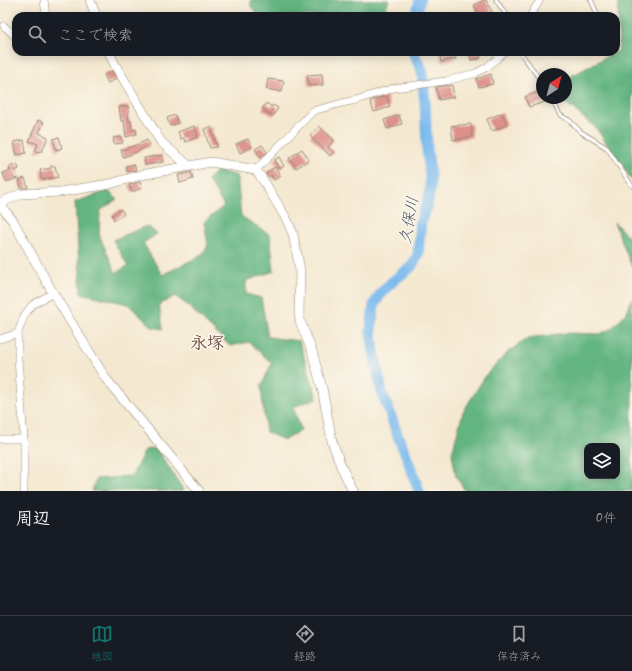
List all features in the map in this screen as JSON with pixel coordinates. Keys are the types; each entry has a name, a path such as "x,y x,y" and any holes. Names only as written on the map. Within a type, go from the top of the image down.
{"street":[{"path":"44,0 46,12"},
{"path":"90,0 94,12"},
{"path":"532,12 540,0"},
{"path":"4,26 12,33"},
{"path":"111,56 161,142 189,166"},
{"path":"256,170 313,111 394,88 430,84 476,73 487,67 500,56"},
{"path":"199,491 106,379 53,293 13,221 0,204 21,194 60,192 110,184 142,175 211,162 256,170 280,207 293,234 300,270 300,321 312,350 322,388 332,441 341,466 353,491"},
{"path":"24,491 24,439 18,359 18,333 24,316 32,305 53,293"},
{"path":"0,339 18,333"},
{"path":"0,439 24,439"}],"lane":[{"path":"496,0 505,12"},
{"path":"591,0 596,12"},
{"path":"523,56 536,74"},
{"path":"554,104 560,115 570,121 581,132 607,148 632,186"}],"green space":[{"path":"251,0 389,0 384,12 256,12 251,7"},
{"path":"618,0 632,0 632,180 596,128 567,104 572,104 572,76 608,56 620,56 620,12 618,12"},
{"path":"217,170 237,176 241,216 270,235 274,271 246,281 246,294 261,298 268,337 299,341 317,398 293,407 301,430 284,440 266,432 261,387 272,363 249,342 230,346 186,304 175,296 159,305 163,329 152,327 128,304 81,293 75,202 108,191 117,199 100,211 99,235 116,273 128,266 113,240 147,226 157,234 143,243 162,275 202,255 208,245 204,222 224,206 208,180"},
{"path":"614,222 632,241 632,267"},
{"path":"632,297 632,491 465,491 456,476 452,453 463,412 486,375 508,352 528,338 566,333 600,334 611,329 627,312"},
{"path":"156,448 184,491 92,491 96,479 132,476 145,450"}],"building":[{"path":"486,0 492,12 477,12 474,5"},
{"path":"455,56 456,59 441,62 440,57"},
{"path":"470,56 480,56 481,58 471,60"},
{"path":"112,71 116,79 108,83 104,75"},
{"path":"322,74 323,85 309,86 307,75"},
{"path":"491,74 493,84 479,87 476,79"},
{"path":"268,79 284,81 282,92 266,89"},
{"path":"452,85 454,97 439,100 436,87"},
{"path":"536,93 536,104 539,104 529,107 525,97"},
{"path":"386,96 390,107 374,112 370,101"},
{"path":"266,103 272,107 273,105 278,108 273,116 262,109"},
{"path":"128,106 129,121 131,121 132,130 136,129 137,134 126,137 124,120 121,121 119,107"},
{"path":"502,113 507,125 492,131 487,119"},
{"path":"175,115 178,123 170,126 167,118"},
{"path":"399,115 402,124 387,129 384,120"},
{"path":"38,120 44,122 39,133 48,137 42,151 35,152 38,144 29,141"},
{"path":"471,124 472,137 453,140 451,126"},
{"path":"194,126 198,137 185,142 184,138 181,139 178,132"},
{"path":"319,126 334,140 328,147 334,152 330,156 310,136"},
{"path":"211,127 217,147 210,148 204,129"},
{"path":"59,137 62,148 56,150 53,139"},
{"path":"121,137 123,143 114,144 113,138"},
{"path":"248,139 252,147 240,153 236,144"},
{"path":"24,140 26,153 17,155 14,142"},
{"path":"147,140 149,146 123,157 121,150"},
{"path":"262,145 267,152 261,158 255,149"},
{"path":"302,149 309,160 296,168 289,158"},
{"path":"162,155 163,162 145,165 144,158"},
{"path":"279,157 284,166 279,169 274,160"},
{"path":"17,164 19,169 15,171 18,178 6,182 3,173 10,171 9,167"},
{"path":"134,164 136,170 127,172 126,166"},
{"path":"51,166 55,166 58,177 42,180 40,170 51,168"},
{"path":"275,167 281,176 274,180 271,175 269,177 266,173"},
{"path":"191,172 193,179 180,183 178,175"},
{"path":"25,178 28,188 21,188 19,180"},
{"path":"140,182 142,188 132,192 129,185"},
{"path":"121,209 124,214 114,220 112,215"}],"waterway":[{"name":"久保川","path":"417,12 420,0"},
{"name":"久保川","path":"415,56 422,70 425,102 427,149 430,175 428,201 421,221 418,255 411,267 393,281 381,293 374,305 371,331 382,392 419,491"}],"district":[{"name":"永塚","path":"207,342"}]}
